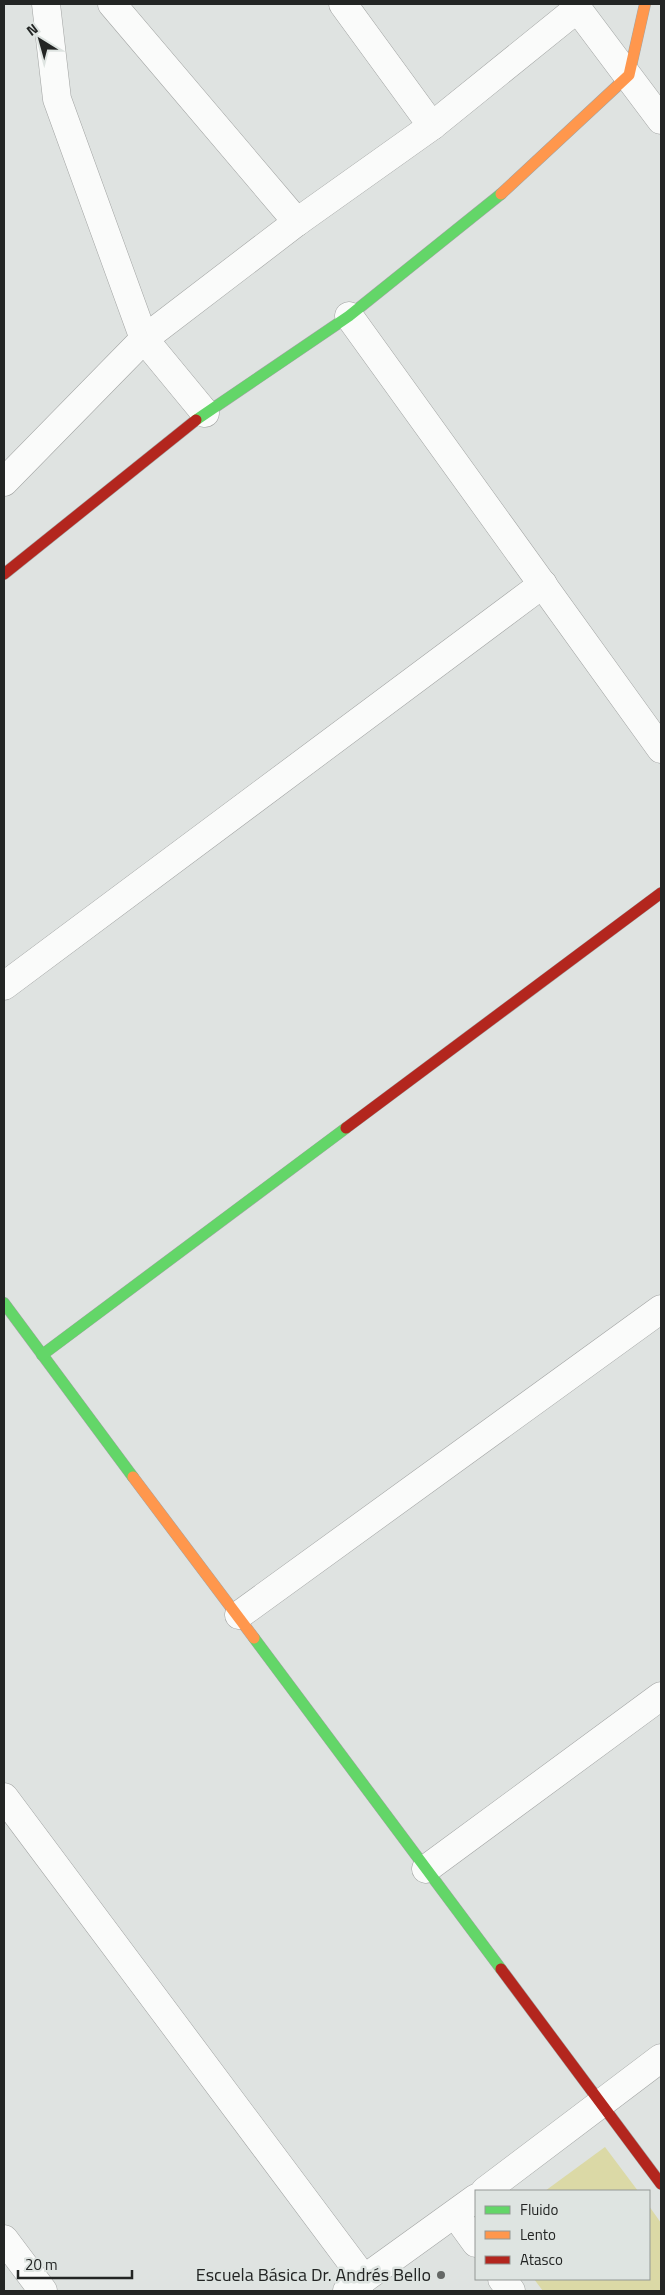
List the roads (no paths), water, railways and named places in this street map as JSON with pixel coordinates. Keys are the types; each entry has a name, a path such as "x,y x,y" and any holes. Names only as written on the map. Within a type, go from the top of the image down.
{"street":[{"path":"46,4 57,99 144,339 205,413"},
{"path":"112,4 297,222"},
{"path":"343,4 432,126"},
{"path":"4,574 205,413 349,316 489,205 629,75 644,4"},
{"path":"4,482 144,339 297,222 432,126 576,6 661,120"},
{"path":"349,316 544,584 661,749"},
{"path":"4,986 544,584"},
{"path":"42,1355 661,893"},
{"path":"4,1303 239,1615 661,2184"},
{"path":"239,1615 661,1309"},
{"path":"426,1869 661,1696"},
{"path":"4,1796 356,2285 466,2206 475,2239"},
{"path":"486,2190 661,2058"},
{"path":"4,2239 43,2291"},
{"path":"503,2280 510,2291"}],"place":[{"name":"Escuela Básica Dr. Andrés Bello","path":"441,2275"}]}
